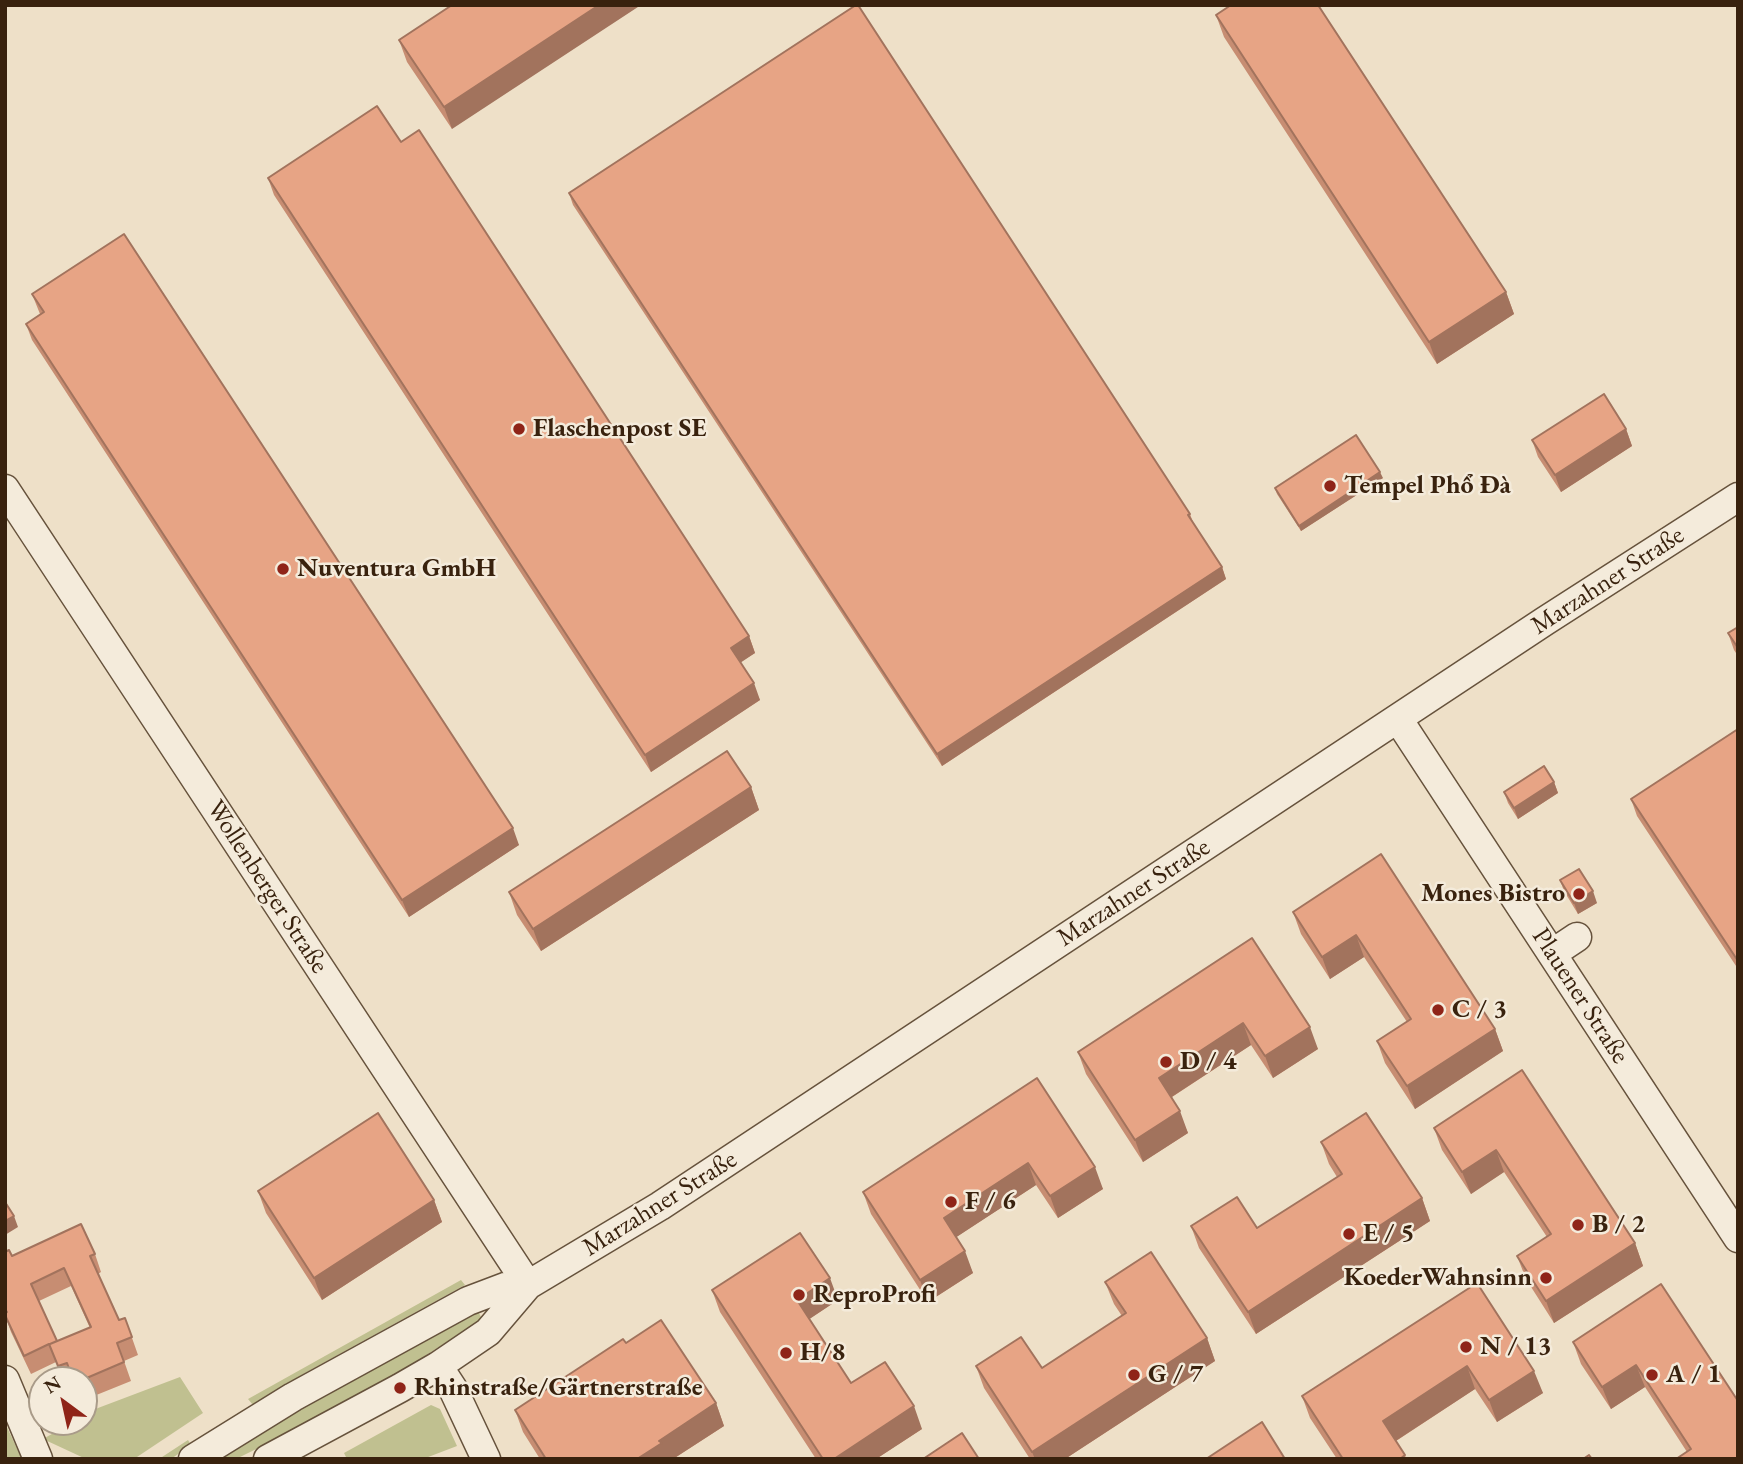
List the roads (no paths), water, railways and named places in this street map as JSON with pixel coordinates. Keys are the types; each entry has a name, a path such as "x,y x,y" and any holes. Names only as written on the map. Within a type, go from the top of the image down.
{"street":[{"name":"Wollenberger Straße","path":"5,489 528,1285"},
{"name":"Marzahner Straße","path":"268,1459 438,1366 488,1332 528,1285 660,1206 1738,497"},
{"name":"Plauener Straße","path":"1398,719 1738,1238"},
{"path":"1553,953 1577,937"},
{"name":"Marzahner Straße","path":"193,1459 293,1397 468,1301 505,1287 528,1285"},
{"path":"438,1366 453,1388 486,1459"},
{"path":"5,1380 38,1459"}],"place":[{"name":"Flaschenpost SE","path":"519,429"},
{"name":"Tempel Phổ Đà","path":"1330,486"},
{"name":"Nuventura GmbH","path":"283,569"},
{"name":"Mones Bistro","path":"1579,894"},
{"name":"C / 3","path":"1438,1010"},
{"name":"D / 4","path":"1166,1062"},
{"name":"F / 6","path":"951,1202"},
{"name":"B / 2","path":"1578,1225"},
{"name":"E / 5","path":"1349,1234"},
{"name":"KoederWahnsinn","path":"1546,1278"},
{"name":"ReproProfi","path":"799,1295"},
{"name":"N / 13","path":"1466,1347"},
{"name":"H/8","path":"786,1353"},
{"name":"G / 7","path":"1134,1375"},
{"name":"A / 1","path":"1652,1375"},
{"name":"Rhinstraße/Gärtnerstraße","path":"400,1388"}]}
